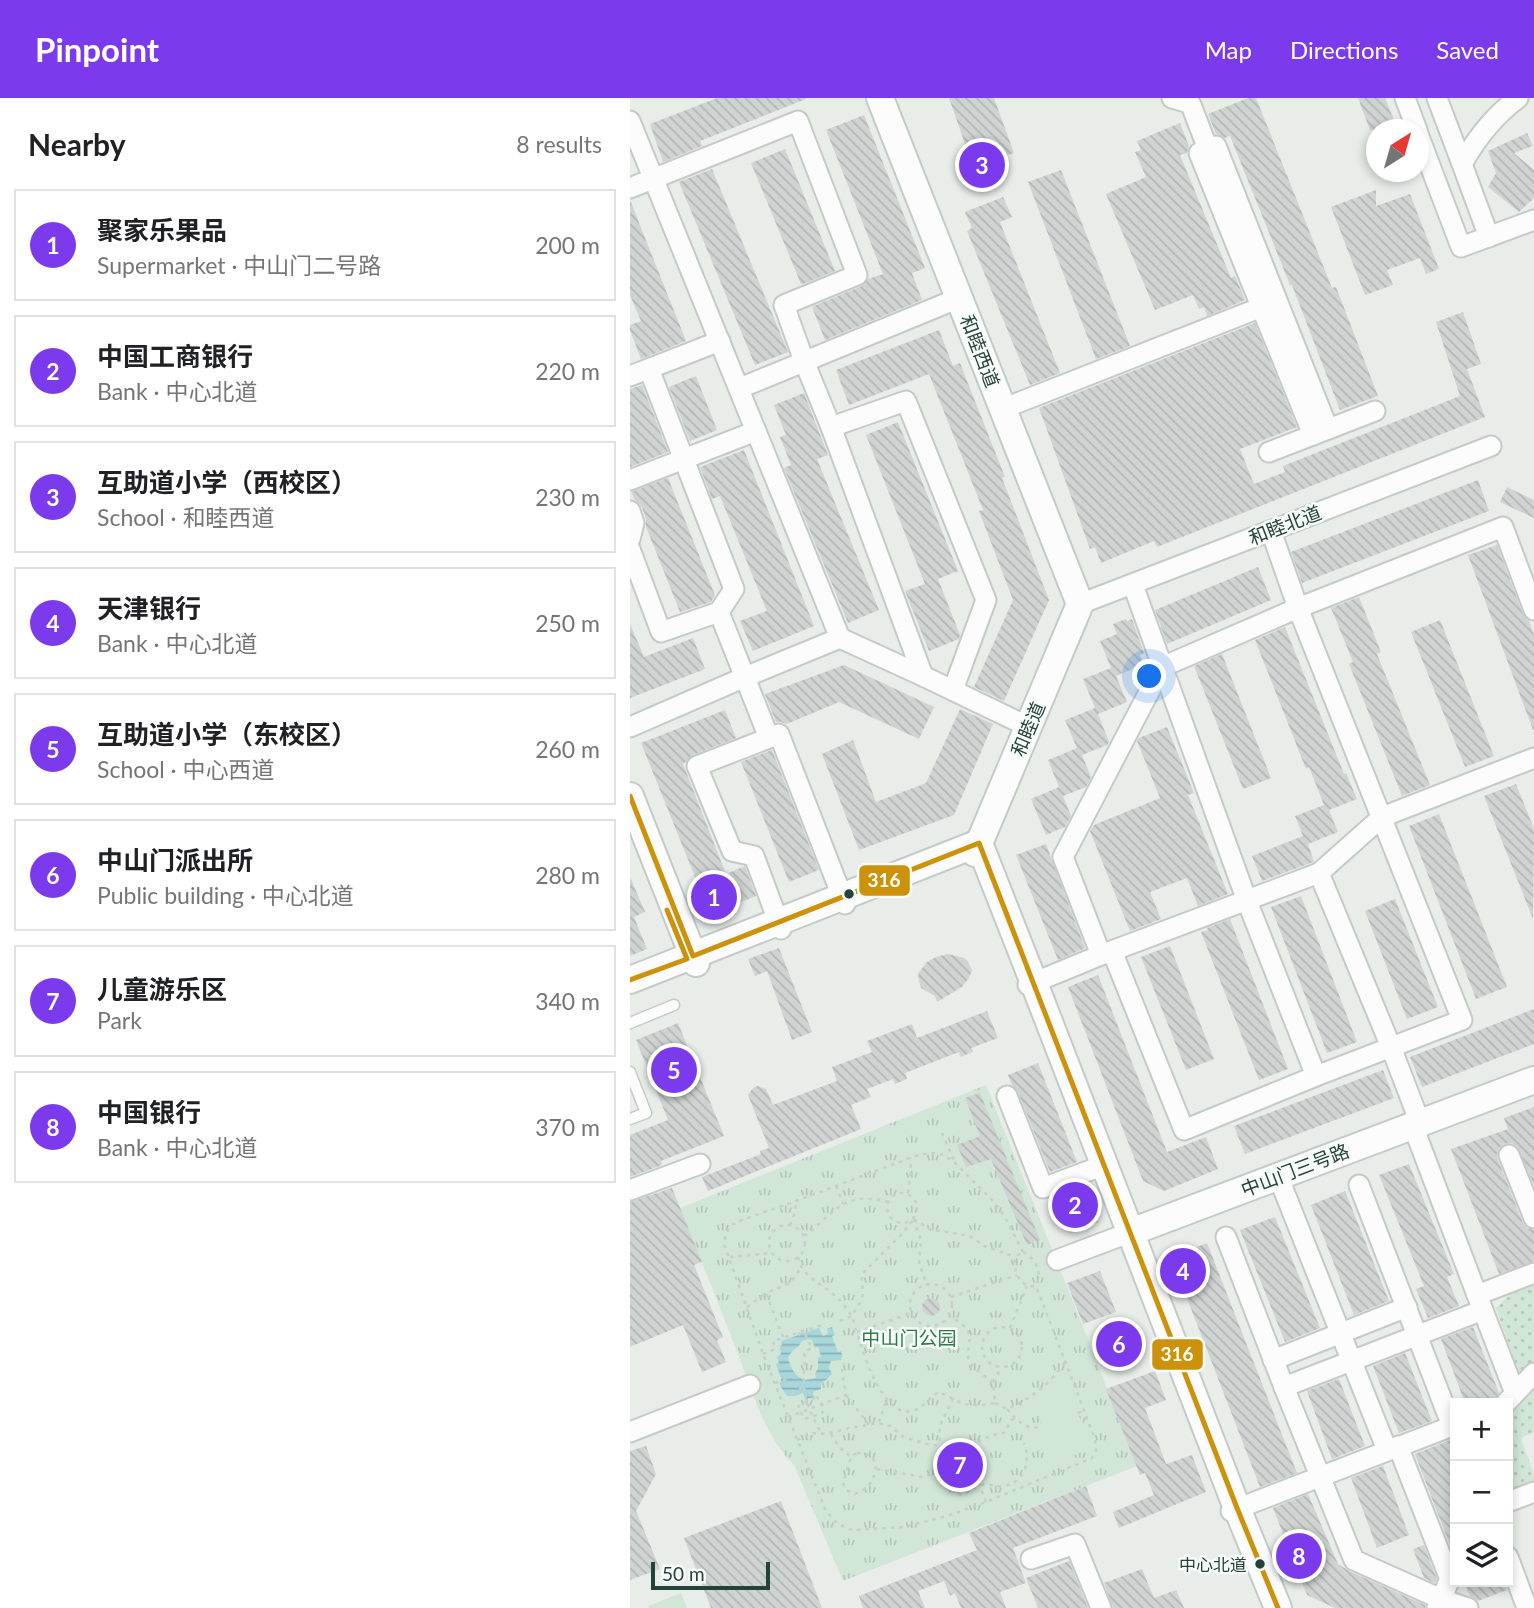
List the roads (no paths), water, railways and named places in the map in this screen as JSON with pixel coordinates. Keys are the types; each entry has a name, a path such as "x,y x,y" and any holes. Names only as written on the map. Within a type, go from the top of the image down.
{"street":[{"name":"和睦西道","path":"880,98 1080,604"},
{"path":"1172,98 1191,105 1208,149 1199,153 1269,304 1320,432"},
{"path":"1405,98 1413,119"},
{"path":"1437,98 1489,237"},
{"path":"1462,164 1487,128 1518,98"},
{"path":"630,121 840,638 1029,727"},
{"path":"630,188 798,121 857,275 785,305 923,676"},
{"path":"1429,161 1461,247 1534,219"},
{"path":"740,388 959,298"},
{"path":"1002,409 1269,304"},
{"path":"630,549 661,632 719,612 734,589 684,458 637,369 719,341"},
{"path":"831,428 906,401 986,600 953,690"},
{"path":"1269,452 1375,411"},
{"path":"630,480 756,431"},
{"name":"和睦北道","path":"1080,604 1491,446"},
{"path":"630,511 634,523 630,539"},
{"path":"1271,531 1298,608 1462,1020 1184,1130 1063,857 1162,667 1298,608 1503,527 1534,610"},
{"path":"1133,585 1247,901 1316,1076"},
{"name":"和睦道","path":"977,848 1080,604"},
{"path":"719,612 768,738"},
{"path":"630,727 840,638"},
{"path":"780,925 754,856 732,851 697,766 779,734 843,901"},
{"path":"1031,984 1319,873 1382,817 1534,758"},
{"path":"630,796 691,961"},
{"path":"630,816 691,961"},
{"path":"630,989 691,961 977,848 1270,1608"},
{"path":"1319,873 1391,1047 1480,1302 1510,1398 1534,1373"},
{"path":"630,980 691,961"},
{"name":"中山门三号路","path":"1057,1260 1534,1080"},
{"path":"1007,1096 1043,1188 1101,1166"},
{"path":"1509,1155 1534,1217"},
{"path":"630,1190 700,1164"},
{"path":"1278,1176 1351,1362 1450,1579 1439,1603"},
{"path":"1359,1185 1450,1415"},
{"path":"1226,1237 1354,1560 1439,1603 1468,1608"},
{"path":"1284,1388 1418,1335 1528,1279"},
{"path":"1273,1360 1407,1307"},
{"path":"630,1432 750,1385"},
{"path":"1234,1509 1450,1426"},
{"path":"1513,1500 1534,1492"},
{"path":"1234,1509 1278,1608"},
{"path":"1031,1559 1075,1544 1101,1608"},
{"path":"1513,1570 1527,1608"}],"lane":[{"path":"630,1023 674,1005"},
{"path":"630,1072 646,1113 630,1119"}],"water":[{"path":"832,1327 835,1335 832,1336 838,1352 841,1351 841,1360 831,1361 829,1368 832,1374 821,1383 821,1389 813,1392 814,1397 806,1399 803,1393 787,1396 781,1387 776,1364 779,1363 777,1357 781,1354 781,1341 819,1328 823,1336 828,1334 827,1329","holes":["812,1340 821,1356 818,1358 816,1378 805,1380 794,1372 788,1358 802,1341"]}],"place":[{"name":"互助道小学（西校区）","path":"982,165"},
{"name":"聚家乐果品","path":"714,897"},
{"name":"互助道小学（东校区）","path":"674,1070"},
{"name":"中国工商银行","path":"1075,1205"},
{"name":"天津银行","path":"1183,1271"},
{"name":"中山门派出所","path":"1119,1344"},
{"name":"儿童游乐区","path":"960,1465"},
{"name":"中国银行","path":"1299,1556"},
{"name":"中心北道","path":"1260,1564"}],"park label":[{"name":"中山门公园","path":"909,1338"}]}
